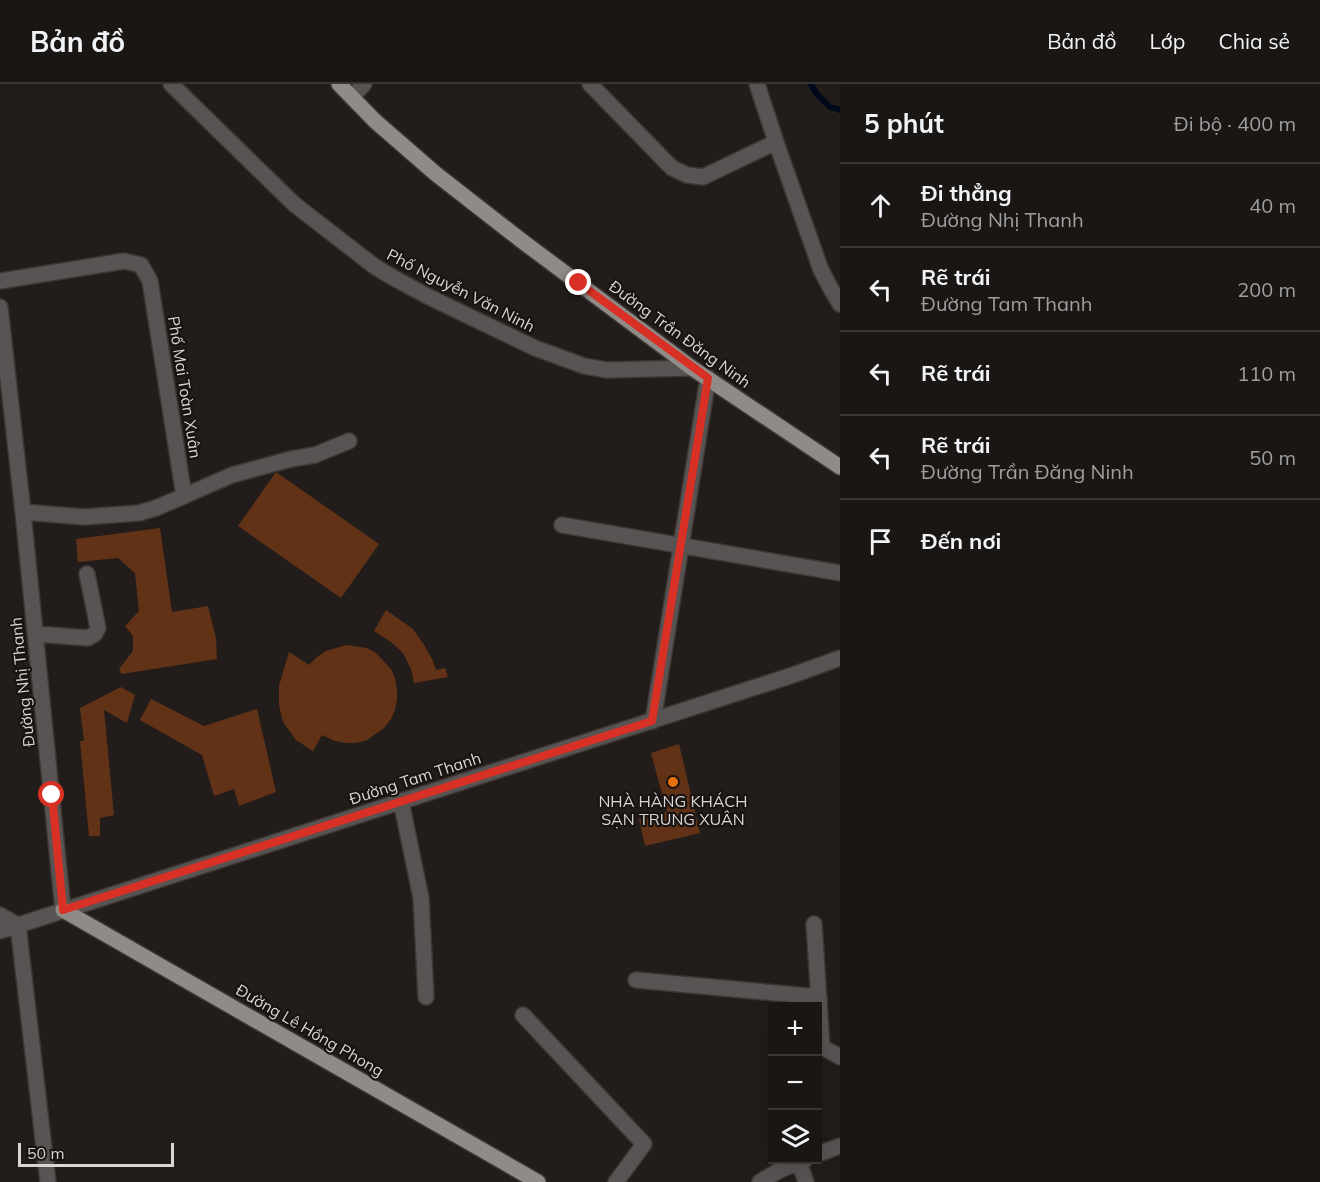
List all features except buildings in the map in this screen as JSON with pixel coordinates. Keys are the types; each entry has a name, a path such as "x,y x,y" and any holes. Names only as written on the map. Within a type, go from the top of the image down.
{"main road":[{"name":"Đường Trần Đăng Ninh","path":"339,84 375,121 436,174 522,241 692,368 840,466"},
{"name":"Đường Lê Hồng Phong","path":"63,910 538,1182"}],"street":[{"name":"Phố Nguyễn Văn Ninh","path":"171,84 294,204 392,278 535,348 584,366 606,370 692,368"},
{"path":"352,97 364,84"},
{"path":"757,84 821,270 840,304"},
{"path":"597,87 672,168 687,175 704,177 776,142"},
{"name":"Phố Mai Toàn Xuân","path":"0,281 124,261 141,265 150,281 184,496"},
{"name":"Đường Nhị Thanh","path":"0,307 36,634 63,910"},
{"path":"652,721 708,378"},
{"path":"23,512 84,517 139,513 156,508 232,475 315,454 349,441"},
{"path":"562,525 840,573"},
{"path":"36,634 88,638 95,634 98,628 87,574"},
{"name":"Đường Tam Thanh","path":"0,931 652,721 840,658"},
{"path":"400,801 421,898 426,997"},
{"path":"0,915 18,925 48,1182"},
{"path":"814,924 822,1047 840,1057"},
{"path":"636,980 819,997"},
{"path":"523,1015 644,1144 616,1182"},
{"path":"822,1153 840,1146"},
{"path":"760,1182 795,1164"},
{"path":"803,1164 806,1182"}],"waterway":[{"path":"811,84 816,93 830,107 840,110"}],"place":[{"name":"NHÀ HÀNG KHÁCH SẠN TRUNG XUÂN","path":"673,782"}],"route":[{"path":"52,795 63,910 652,721 708,378 579,283"}]}
